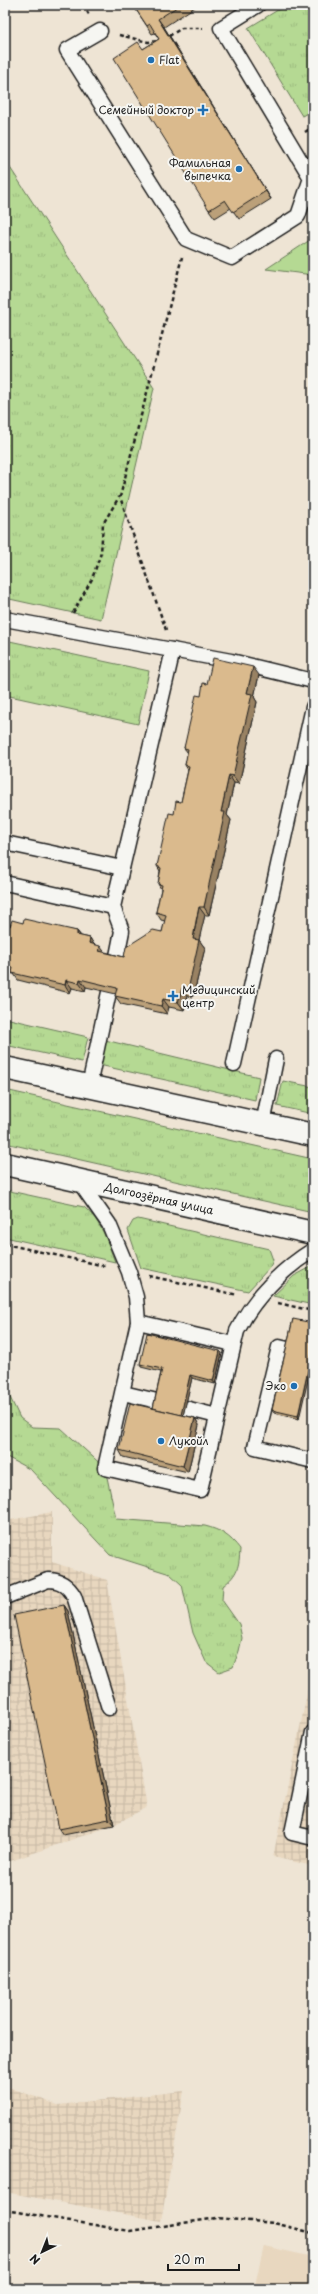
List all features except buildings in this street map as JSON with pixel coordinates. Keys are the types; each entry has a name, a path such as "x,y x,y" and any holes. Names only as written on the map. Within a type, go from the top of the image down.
{"main road":[{"path":"5,1068 313,1135"},
{"name":"Долгоозёрная улица","path":"5,1164 313,1233"}],"lane":[{"path":"100,31 67,50 186,239 232,258 298,216 311,178 221,28 258,5"},
{"path":"5,619 231,661 313,681"},
{"path":"116,961 122,931 113,907 173,650"},
{"path":"234,1064 313,707"},
{"path":"5,842 122,868"},
{"path":"5,883 113,907"},
{"path":"89,1086 109,992"},
{"path":"263,1124 276,1058"},
{"path":"78,1180 109,1224 129,1272 136,1297 138,1322 105,1468 200,1490 233,1344 246,1312 299,1259 313,1250"},
{"path":"138,1322 233,1344"},
{"path":"313,1354 279,1347 255,1447 313,1461"},
{"path":"122,1393 157,1401"},
{"path":"185,1408 217,1416"},
{"path":"5,1596 48,1580 56,1580 70,1590 74,1596 109,1708"},
{"path":"313,1732 292,1833 313,1838"}],"path":[{"path":"169,36 182,28 221,28"},
{"path":"63,629 92,579 102,552 103,524 120,497 186,239"},
{"path":"120,497 173,650"},
{"path":"5,1244 313,1311"},
{"path":"5,2210 130,2231 217,2218 274,2223 313,2233"}],"shaded area":[{"path":"52,1512 52,1562 107,1580 147,1807 114,1825 5,1863 5,1521"},
{"path":"313,1665 313,1866 273,1857"},
{"path":"5,2086 58,2105 184,2091 161,2221 5,2192"},
{"path":"264,2246 313,2257 313,2289 254,2289"}],"green space":[{"path":"286,5 313,5 313,110 302,116 248,28"},
{"path":"5,160 154,388 101,619 5,598"},
{"path":"313,238 313,275 266,269"},
{"path":"5,640 149,671 138,724 5,695"},
{"path":"5,1018 88,1037 82,1062 5,1045"},
{"path":"105,1040 259,1077 255,1100 99,1065"},
{"path":"283,1081 313,1087 313,1114 277,1106"},
{"path":"5,1090 313,1159 313,1212 5,1143"},
{"path":"5,1190 84,1207 100,1225 115,1262 5,1237"},
{"path":"138,1219 269,1249 273,1260 270,1267 248,1291 141,1268 128,1230 133,1221"},
{"path":"313,1266 313,1305 273,1296 294,1276"},
{"path":"5,1387 20,1418 32,1427 61,1428 105,1468 116,1519 205,1526 216,1529 233,1540 240,1549 239,1561 235,1574 223,1586 222,1600 239,1624 242,1638 233,1667 219,1672 206,1662 193,1633 182,1585 170,1574 110,1555 31,1470 5,1456"}],"place":[{"name":"Flat","path":"151,60"},
{"name":"Семейный доктор","path":"203,110"},
{"name":"Фамильная выпечка","path":"239,169"},
{"name":"Медицинский центр","path":"173,996"},
{"name":"Эко","path":"294,1386"},
{"name":"Лукойл","path":"161,1441"}]}
